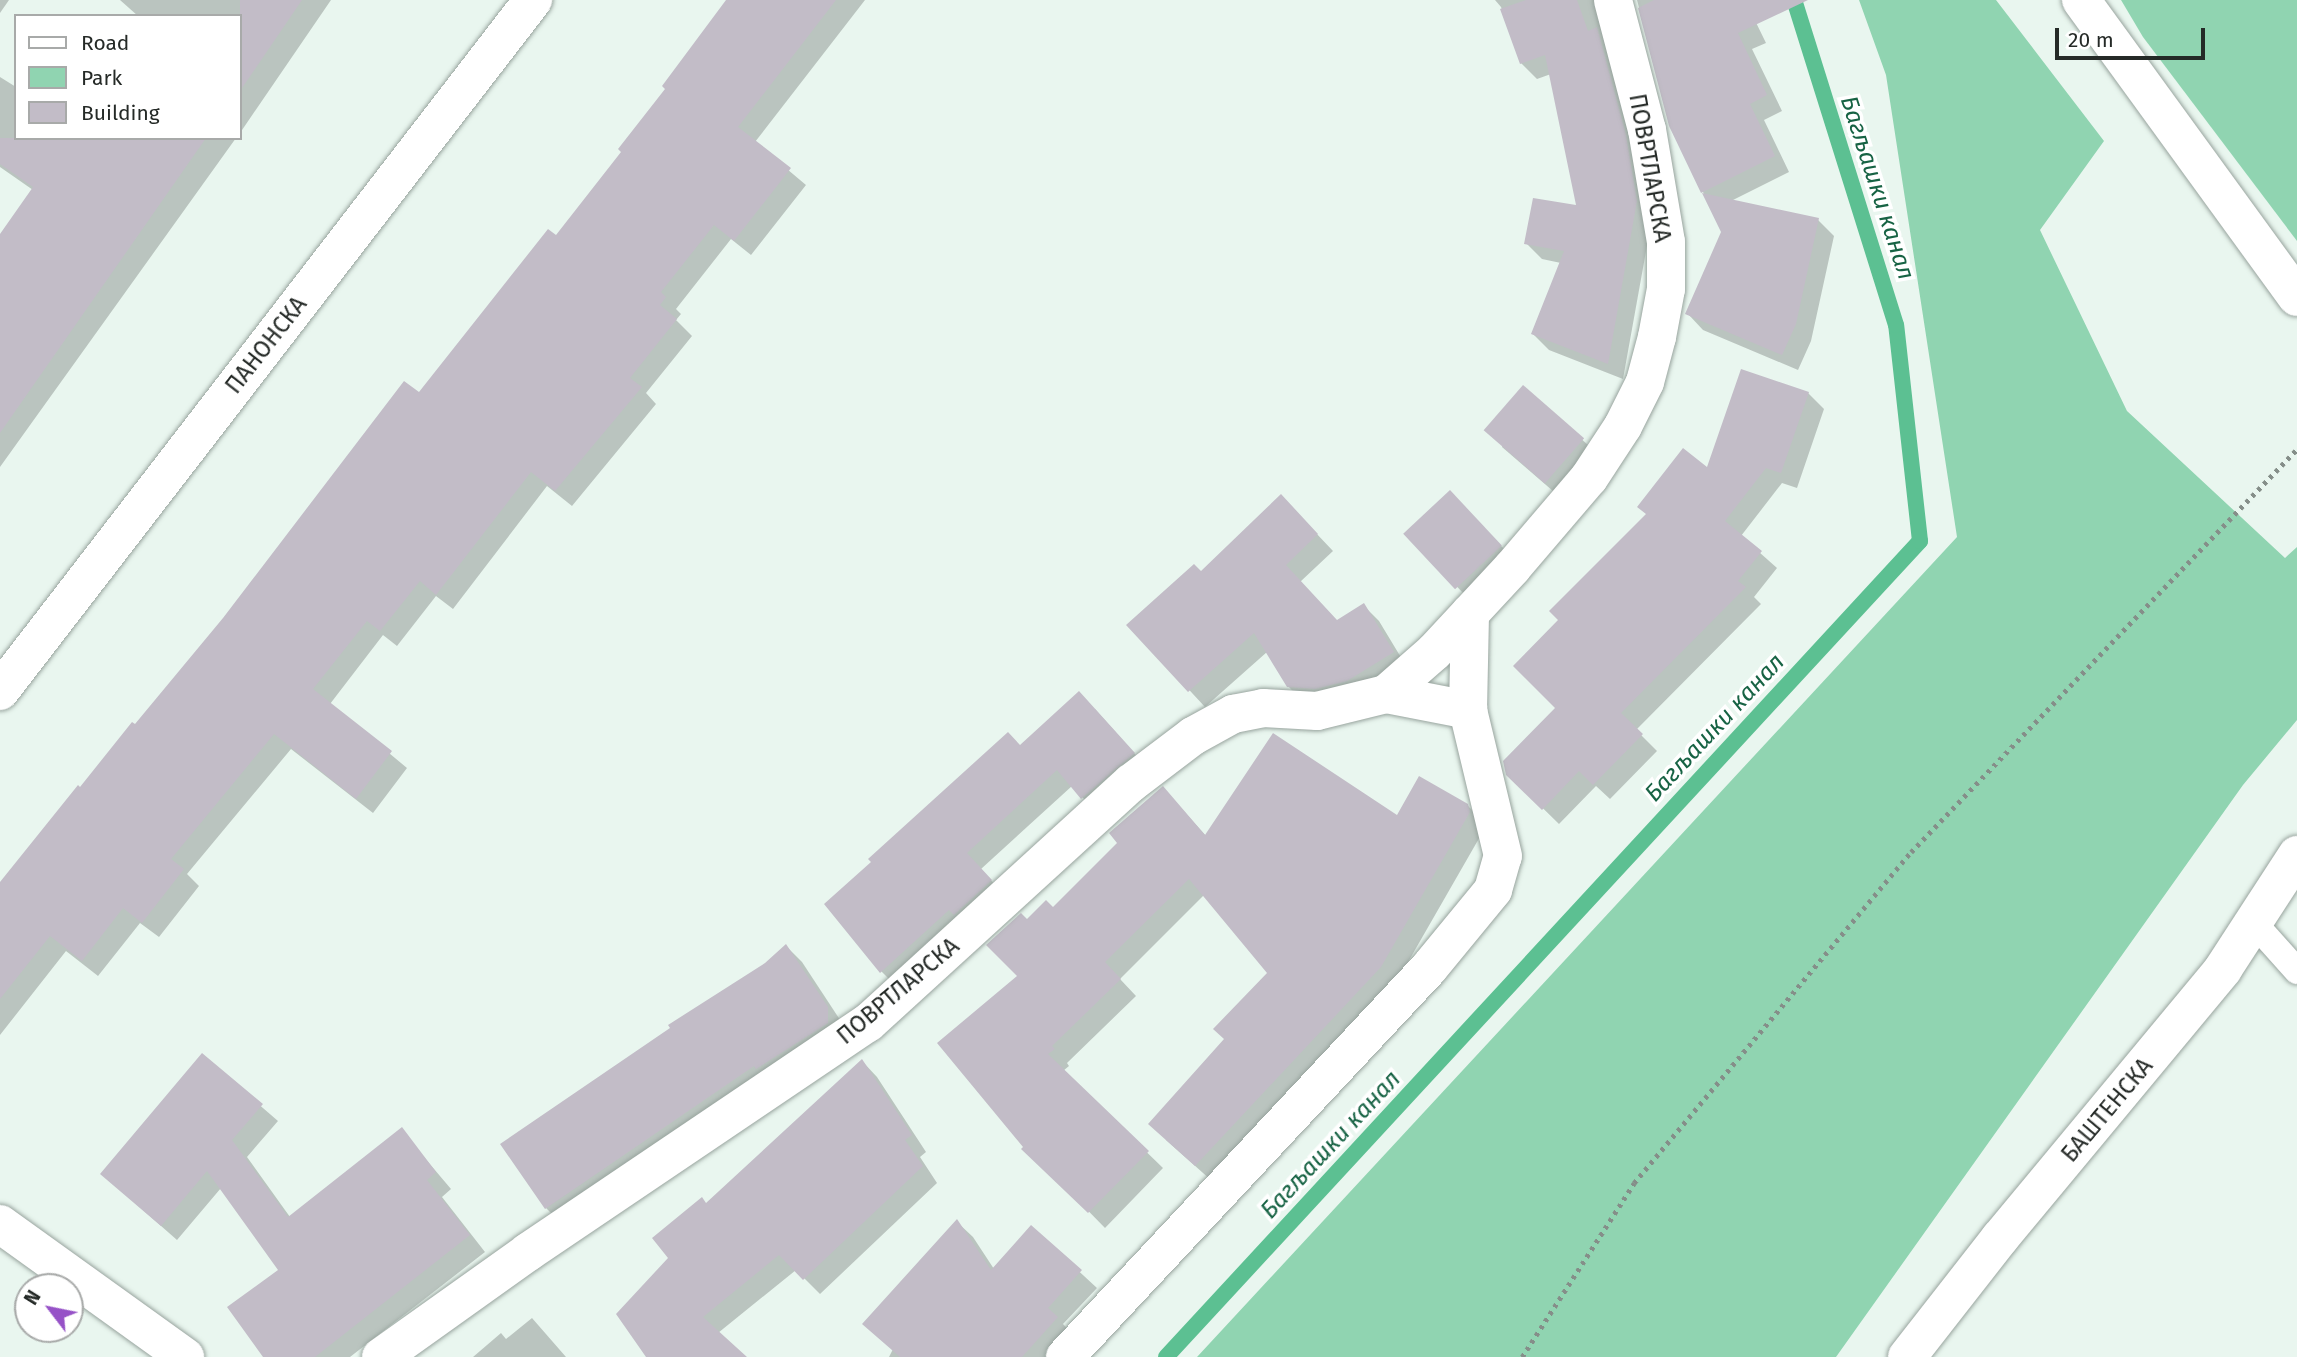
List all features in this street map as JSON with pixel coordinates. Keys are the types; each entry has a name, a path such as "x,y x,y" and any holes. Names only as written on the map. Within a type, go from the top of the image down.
{"street":[{"name":"ПАНОНСКА","path":"0,691 533,0"},
{"name":"ПОВРТЛАРСКА","path":"1386,694 1434,652 1589,478 1623,426 1645,382 1666,289 1666,242 1647,131 1613,0"},
{"path":"2081,0 2297,297"},
{"path":"1065,1357 1429,968 1493,890 1503,856 1468,710 1471,612"},
{"name":"ПОВРТЛАРСКА","path":"381,1357 528,1252 868,1023 1131,783 1193,736 1233,715 1263,708 1317,711 1386,694 1468,710"},
{"name":"БАШТЕНСКА","path":"1907,1357 2000,1238 2223,969 2255,924 2297,855"},
{"path":"0,1224 185,1357"}],"lane":[{"path":"2255,924 2297,971"}],"path":[{"path":"1522,1357 1634,1183 1911,852 2297,449"}],"green space":[{"path":"1859,0 1996,0 2104,141 2040,230 2127,411 2285,558 2297,547 2297,720 2243,785 1836,1357 1197,1357 1957,537 1886,75"},
{"path":"2121,0 2297,0 2297,241 2143,37"}],"building":[{"path":"240,0 302,0 242,88 242,14"},
{"path":"726,0 836,0 738,127 791,168 734,241 714,225 661,292 666,297 660,305 677,319 630,378 642,387 555,491 531,472 436,595 420,581 380,631 367,621 313,689 392,751 356,799 274,734 171,859 184,869 142,923 123,908 82,961 50,936 0,999 0,882 78,785 80,787 132,722 135,724 223,618 404,381 419,392 548,229 556,235 621,152 618,149 665,89 662,86"},
{"path":"1526,0 1577,0 1588,31 1597,27 1626,135 1637,201 1608,364 1531,334 1564,251 1524,244 1533,198 1576,205 1545,55 1520,64 1500,9"},
{"path":"1654,0 1808,0 1738,33 1767,95 1750,104 1775,156 1701,193 1669,126 1638,8"},
{"path":"0,138 205,140 0,433 0,234 33,187 0,164"},
{"path":"1702,193 1819,218 1796,324 1782,355 1685,314 1721,232"},
{"path":"1741,369 1809,392 1781,473 1766,468 1725,521 1762,551 1738,581 1746,587 1621,713 1643,734 1593,785 1579,771 1542,810 1506,775 1503,761 1555,708 1513,666 1558,620 1549,611 1646,514 1637,507 1683,448 1707,467"},
{"path":"1523,385 1584,438 1545,483 1484,430"},
{"path":"1450,490 1502,546 1455,589 1403,534"},
{"path":"1281,494 1318,534 1286,565 1337,620 1364,603 1394,652 1347,681 1315,689 1287,687 1254,633 1188,692 1126,625 1194,564 1201,571"},
{"path":"1079,691 1135,753 1081,799 1057,770 967,853 992,880 954,915 949,910 880,973 824,904 871,862 868,859 1008,732 1020,745"},
{"path":"1273,733 1397,815 1419,776 1468,804 1470,812 1381,967 1195,1166 1148,1124 1224,1039 1213,1029 1267,973 1189,879 1105,962 1121,979 1052,1046 1055,1049 1048,1054 1149,1151 1088,1213 1021,1149 1023,1147 937,1043 1017,976 986,945 1021,913 1027,919 1046,900 1053,907 1117,843 1109,833 1163,786 1205,835"},
{"path":"786,944 828,1007 828,1023 756,1069 754,1066 545,1209 500,1144 670,1028 668,1025 765,963"},
{"path":"202,1053 263,1104 232,1140 288,1217 402,1127 436,1172 427,1180 470,1235 315,1357 263,1357 227,1307 278,1270 207,1171 161,1226 100,1174"},
{"path":"862,1059 912,1135 905,1140 923,1166 803,1280 779,1255 703,1317 747,1357 646,1357 616,1314 668,1258 652,1238 702,1197 706,1203"},
{"path":"957,1219 991,1270 1031,1225 1082,1270 1048,1308 1058,1317 1022,1357 900,1357 862,1324"}],"waterway":[{"name":"Багљашки канал","path":"1166,1357 1920,541 1896,325 1794,0"}]}
